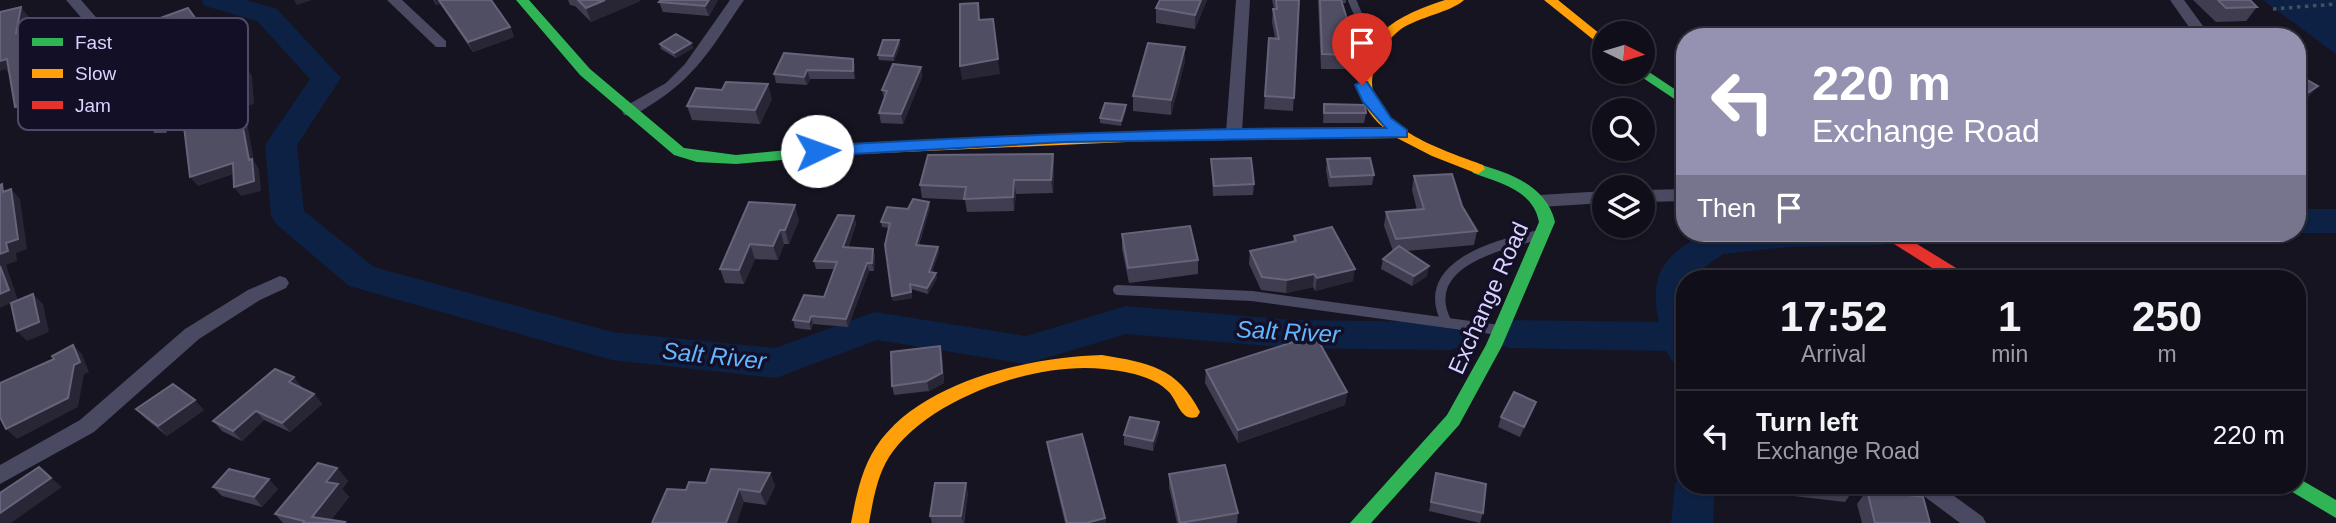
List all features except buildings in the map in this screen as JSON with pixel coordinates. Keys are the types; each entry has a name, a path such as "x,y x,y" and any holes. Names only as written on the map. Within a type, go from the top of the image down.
{"street":[{"path":"72,0 88,18"},
{"path":"394,0 441,44"},
{"path":"522,0 584,72 679,152 700,159 1065,137 1234,132 1402,133"},
{"path":"629,111 671,86 690,67 737,0"},
{"path":"1234,132 1243,0"},
{"path":"1379,38 1396,25 1458,0"},
{"path":"1550,0 1592,35"},
{"path":"2177,0 2197,28"},
{"name":"Exchange Road","path":"1359,523 1375,514 1453,420 1475,384 1542,234 1547,217 1540,201 1528,191 1441,155 1385,121 1368,99 1362,85 1362,74 1379,38"},
{"path":"1656,82 1676,96"},
{"path":"1655,196 1676,195"},
{"path":"1540,201 1592,198"},
{"path":"1902,242 1946,270"},
{"path":"0,475 87,426 150,368 192,334 254,295 280,283"},
{"path":"860,523 872,468 892,438 926,410 988,379 1027,368 1110,362 1145,368 1171,382 1191,412"},
{"path":"1936,494 1976,523"},
{"path":"2306,494 2330,514"}],"lane":[{"path":"1352,0 1363,26 1379,38"},
{"path":"1447,323 1437,304 1440,291 1459,265 1492,246 1542,234"},
{"path":"1118,289 1252,296 1500,330"}],"path":[{"path":"2273,9 2336,4"}],"water":[{"path":"2263,0 2336,0 2336,54 2306,32 2306,28 2301,28"}],"waterway":[{"name":"Salt River","path":"215,0 267,15 326,78 281,145 288,216 362,277 612,346 776,363 875,326 1026,350 1126,320 1292,334 1450,336"},
{"path":"2306,221 2336,221"},
{"path":"1678,270 1715,242"},
{"path":"1676,282 1673,304 1676,316"},
{"name":"Salt River","path":"1510,334 1676,337"},
{"path":"1692,523 1694,494"}],"traffic: fast":[{"path":"522,0 585,72 679,152 697,157 736,159 838,150"},
{"path":"1656,82 1676,96"},
{"path":"1359,523 1453,420 1494,346 1547,222 1539,201 1522,187 1478,169"},
{"path":"2306,492 2336,510"}],"traffic: slow":[{"path":"1458,0 1412,17 1386,35 1369,60 1365,77 1366,95 1375,112 1397,131 1423,146 1478,169"},
{"path":"1550,0 1592,34"},
{"path":"838,150 1148,136 1402,133"},
{"path":"860,523 873,471 889,443 913,420 944,400 981,383 1022,370 1063,363 1102,362 1139,368 1169,382 1179,391 1191,412"}],"traffic: jam":[{"path":"1902,242 1947,270"}],"route":[{"path":"817,151 1065,137 1234,132 1402,133 1385,121 1368,99 1362,85"}]}
